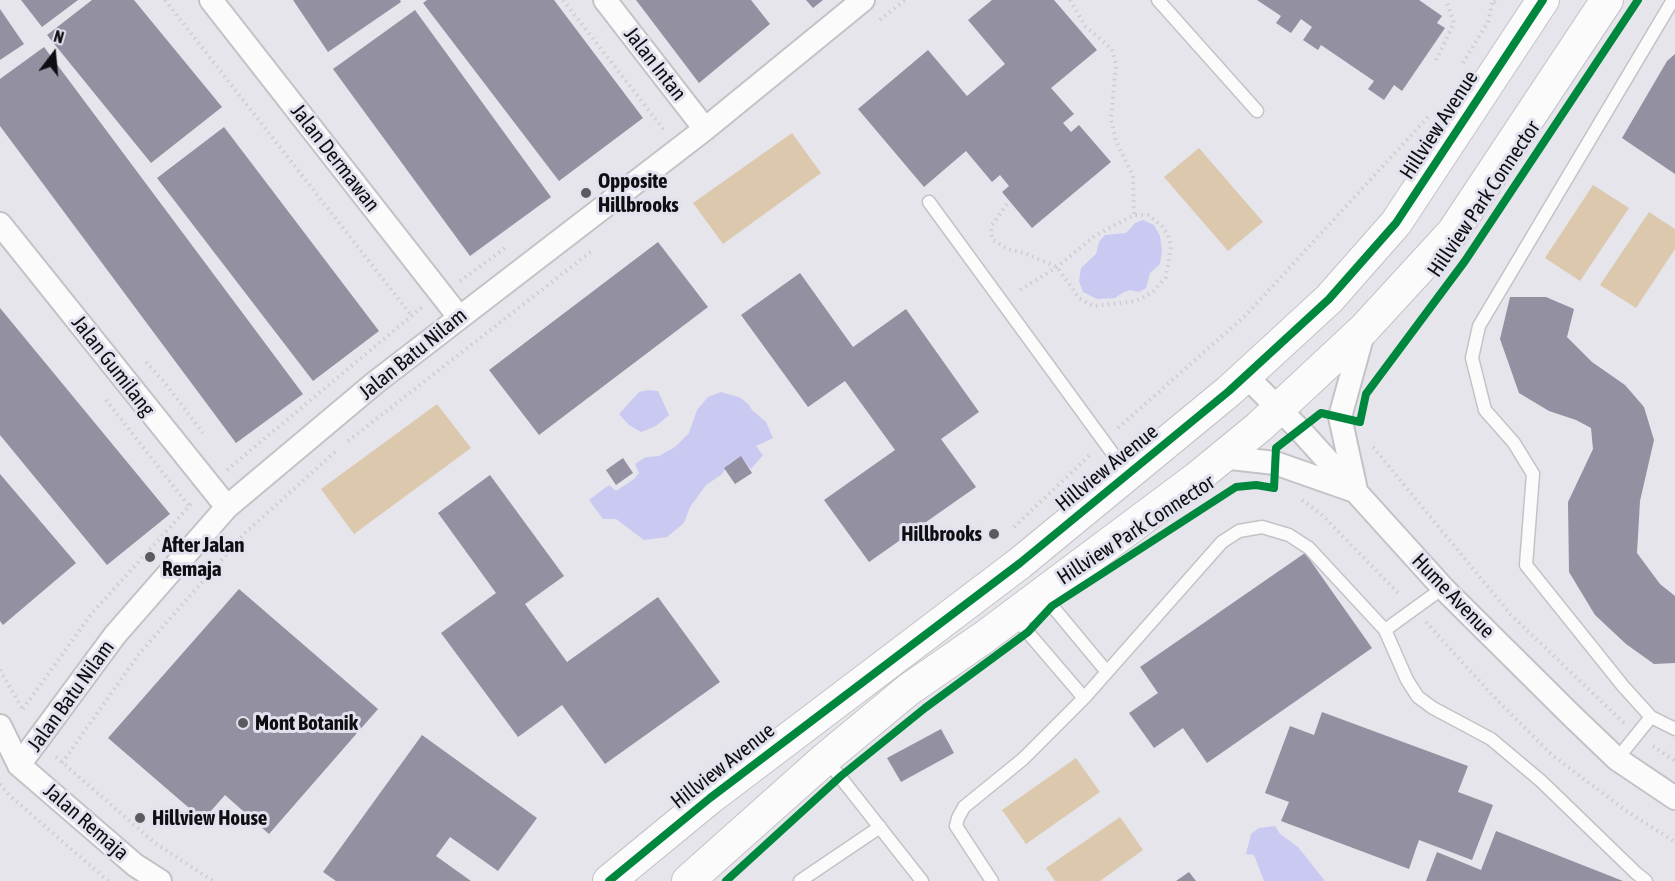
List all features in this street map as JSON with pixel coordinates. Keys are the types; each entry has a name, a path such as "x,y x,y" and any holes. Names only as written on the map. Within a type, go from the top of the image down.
{"street":[{"name":"Jalan Dermawan","path":"211,0 459,317"},
{"name":"Jalan Intan","path":"604,0 705,129"},
{"name":"Jalan Batu Nilam","path":"19,765 115,635 227,507 376,382 705,129 863,0"},
{"name":"Hillview Avenue","path":"609,881 800,728 973,600 1246,376 1329,299 1396,223 1543,0"},
{"path":"688,881 826,758 908,690 1013,615 1222,457 1280,409 1364,328 1453,232 1606,0"},
{"name":"Jalan Gumilang","path":"0,224 227,507"},
{"path":"1222,457 1275,463 1356,491 1350,420 1364,328"},
{"name":"Hume Avenue","path":"1246,376 1280,409 1443,588 1617,759 1675,798"},
{"name":"Jalan Remaja","path":"0,726 19,765 135,865 160,881"}],"lane":[{"path":"1158,0 1257,111"},
{"path":"1673,0 1479,326 1472,358 1485,410 1514,443 1533,474 1526,564 1578,631 1651,717 1675,729"},
{"path":"929,202 1128,474"},
{"path":"992,881 956,826 964,807 1023,759 1084,698 1222,542 1239,531 1262,527 1289,535 1310,548 1385,630 1407,680 1418,697 1433,708 1491,739 1541,781 1646,881"},
{"path":"1385,630 1443,588"},
{"path":"1042,593 1107,672"},
{"path":"1013,615 1084,698"},
{"path":"1617,759 1651,717"},
{"path":"826,758 922,881"},
{"path":"800,881 880,827"}],"path":[{"path":"165,0 411,315"},
{"path":"563,0 665,131"},
{"path":"878,22 905,0"},
{"path":"1070,0 1085,26 1112,49 1116,64 1111,119 1116,141 1133,176 1134,215"},
{"path":"1436,60 1454,23 1446,0"},
{"path":"1458,72 1488,22 1493,1 1500,0"},
{"path":"1012,528 1105,440 1246,315 1433,111"},
{"path":"1002,303 1027,284 1057,267 1096,235 1134,215 1148,215 1162,226 1171,246 1166,277 1153,292 1136,301 1093,306 1079,298 1057,267 1008,249 993,240 992,225 1007,204"},
{"path":"62,763 139,654 246,532 342,446 595,248"},
{"path":"1350,420 1368,439 1385,463 1510,615 1636,735 1675,761"},
{"path":"1298,497 1321,514 1552,755 1628,812 1675,842"},
{"path":"0,670 39,739 62,763 155,843 213,881"},
{"path":"0,784 9,795 108,881"}],"shaded area":[{"path":"792,133 821,173 723,244 693,203"},
{"path":"1199,148 1263,222 1228,251 1164,177"},
{"path":"1593,185 1629,208 1580,281 1545,258"},
{"path":"1649,212 1675,229 1675,249 1636,308 1600,285"},
{"path":"437,404 471,448 354,534 321,489"},
{"path":"1076,758 1100,792 1026,844 1002,810"},
{"path":"1120,817 1143,850 1100,881 1055,881 1046,868"}],"water":[{"path":"1143,220 1154,225 1160,236 1162,251 1160,264 1150,273 1146,288 1139,292 1130,290 1115,298 1097,299 1083,292 1079,281 1081,268 1096,254 1099,242 1105,235 1126,233 1135,223"},
{"path":"658,391 669,415 656,426 641,432 629,425 619,414 639,392"},
{"path":"721,392 741,398 749,405 766,422 773,438 756,446 763,455 751,469 741,457 729,464 721,475 706,485 690,507 684,523 667,537 644,540 616,519 603,519 589,500 609,485 616,491 634,479 639,473 635,464 646,457 659,456 675,447 689,433 697,410 708,397"},
{"path":"1275,826 1280,834 1298,847 1325,881 1264,881 1254,855 1246,854 1251,834 1259,828"}],"building":[{"path":"21,0 78,0 42,27"},
{"path":"92,0 134,0 222,107 151,163 47,35"},
{"path":"293,0 400,0 401,2 328,52"},
{"path":"427,0 554,0 643,118 559,181 423,3"},
{"path":"636,0 751,0 770,24 699,83"},
{"path":"806,0 823,0 813,8"},
{"path":"992,0 1054,0 1097,50 1051,88 1074,114 1063,123 1071,132 1079,125 1111,162 1032,228 1002,192 1009,186 1000,175 992,182 966,151 924,187 858,109 928,50 967,96 1005,64 968,20"},
{"path":"1257,0 1419,0 1442,16 1437,23 1445,28 1402,91 1394,85 1384,100 1368,89 1374,81 1321,45 1318,50 1303,40 1312,27 1301,19 1291,33 1276,23 1281,16"},
{"path":"0,9 24,44 0,60"},
{"path":"415,10 551,197 470,256 333,69"},
{"path":"44,47 303,394 236,443 0,126 0,79"},
{"path":"1675,54 1675,174 1622,138 1667,61"},
{"path":"224,127 379,331 313,381 157,178"},
{"path":"658,242 708,307 539,435 489,370"},
{"path":"800,273 853,347 906,309 979,412 941,439 976,487 869,562 824,500 895,450 845,381 808,407 741,315"},
{"path":"1510,297 1546,297 1574,309 1567,337 1592,362 1625,385 1644,407 1654,440 1640,501 1637,553 1660,584 1675,596 1675,663 1654,664 1626,644 1595,615 1569,572 1568,502 1593,449 1591,428 1549,411 1519,393 1500,339"},
{"path":"0,308 170,514 107,565 0,435"},
{"path":"741,456 752,473 735,484 724,468"},
{"path":"623,458 633,473 616,485 606,470"},
{"path":"0,474 76,563 3,625 0,621"},
{"path":"490,475 564,576 525,604 567,662 658,597 720,682 605,764 562,705 518,737 441,633 496,593 438,513"},
{"path":"1305,553 1372,648 1207,763 1183,728 1154,748 1129,713 1158,693 1140,667"},
{"name":"Mont Botanik","path":"239,589 378,709 269,834 225,795 203,820 108,738"},
{"path":"1322,712 1468,766 1458,792 1493,805 1472,860 1419,840 1409,869 1281,821 1289,802 1265,793 1290,726 1314,735"},
{"path":"941,729 954,753 901,782 887,758"},
{"path":"422,735 537,818 498,871 450,837 436,856 471,881 336,881 323,872"},
{"path":"1496,831 1623,881 1426,881 1437,852 1481,870"},
{"path":"1189,872 1196,881 1176,881"}],"cycle path":[{"path":"609,881 710,798 1020,563 1229,391 1329,299 1396,223 1543,0"},
{"name":"Hillview Park Connector","path":"726,881 841,776 925,708 1028,632 1052,606 1236,487 1256,485 1274,488 1276,448 1321,413 1360,422 1366,394 1465,261 1638,0"}],"place":[{"name":"Opposite Hillbrooks","path":"586,193"},
{"name":"Hillbrooks","path":"994,534"},
{"name":"After Jalan Remaja","path":"150,557"},
{"name":"Mont Botanik","path":"243,723"},
{"name":"Hillview House","path":"140,818"}]}
